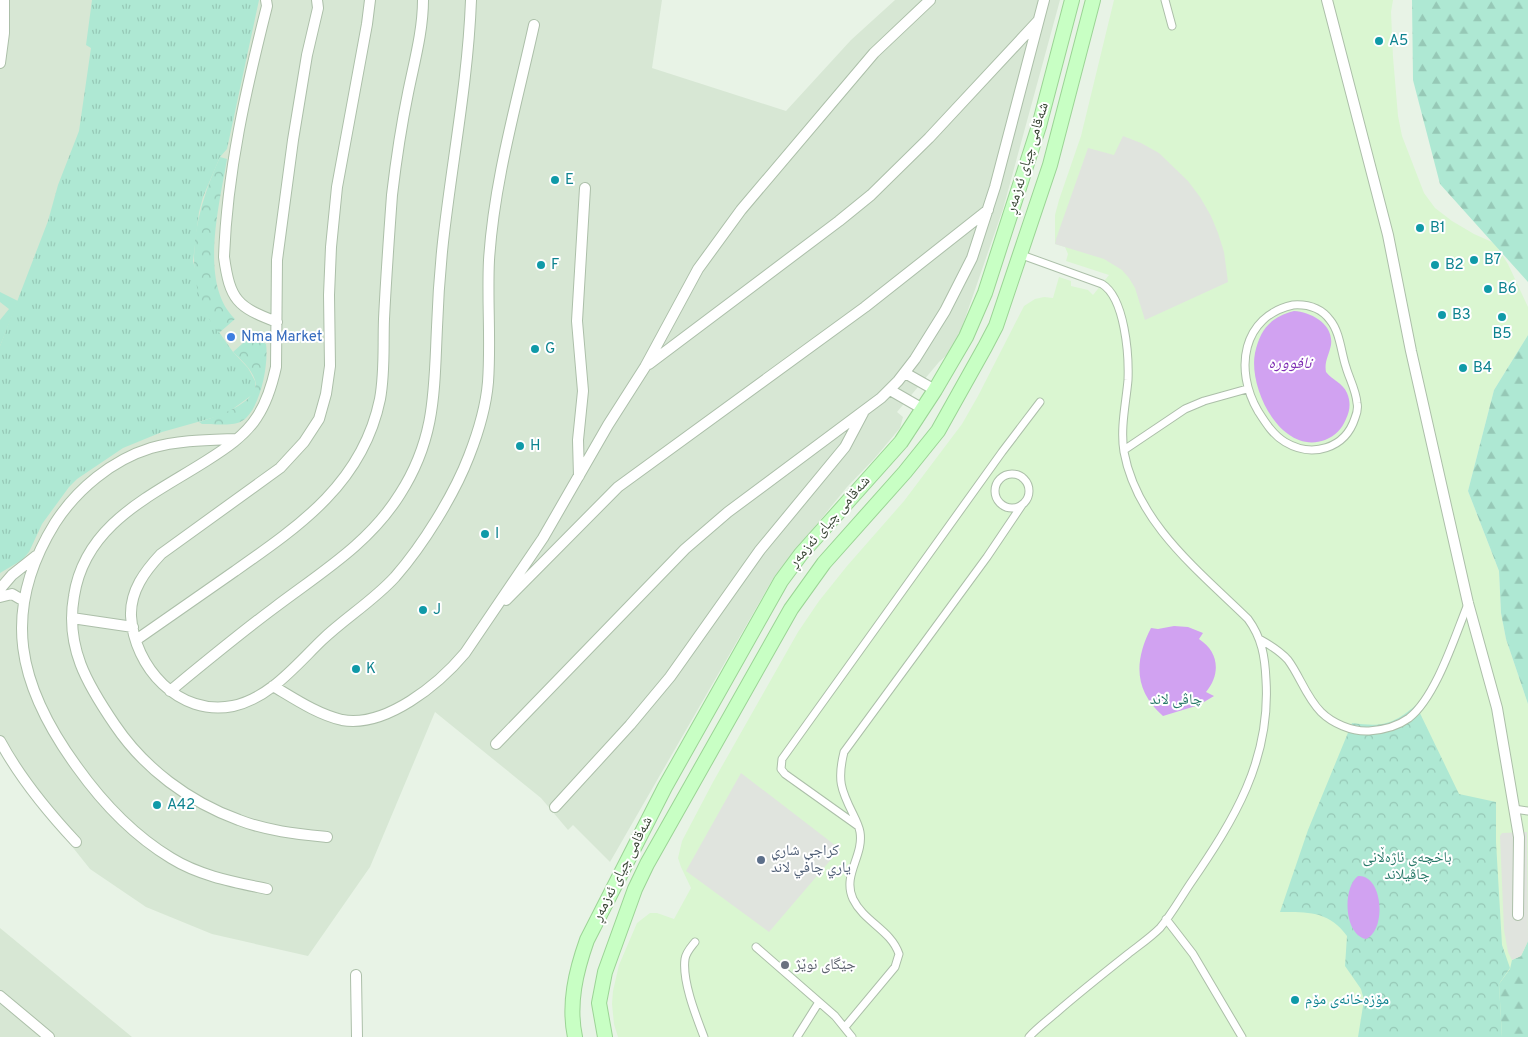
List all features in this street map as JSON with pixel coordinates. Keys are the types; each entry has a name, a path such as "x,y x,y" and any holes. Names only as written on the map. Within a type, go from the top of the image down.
{"main road":[{"name":"شەقامی چیای ئەزمەڕ","path":"575,1037 572,1023 573,996 579,961 587,940 665,787 737,656 781,581 801,554 901,442 935,390 966,337 986,292 1034,143 1072,0"},
{"name":"شەقامی چیای ئەزمەڕ","path":"605,1037 599,1003 605,972 635,888 647,864 800,595 824,563 905,472 938,431 996,326 1050,165 1093,0"}],"street":[{"path":"370,0 337,187 331,247 329,295 330,366 326,394 319,419 304,442 280,468 161,554 142,577 136,591 131,617 136,640 149,670 170,691 192,702 222,707 234,706 262,694 328,634 370,600 394,578 409,559 441,511 469,456 486,399 488,382 489,260 493,226 502,170 534,25"},
{"path":"136,640 285,536 315,511 345,476 368,438 375,418 383,378 386,277 394,183 407,97 421,28 423,0"},
{"path":"170,691 234,638 358,545 400,495 414,468 425,442 434,397 437,319 443,243 460,117 471,0"},
{"path":"273,686 307,707 325,715 343,720 366,720 396,709 434,685 453,668 466,653 543,538 608,425 644,367 698,269 742,210 874,52 930,0"},
{"path":"496,744 685,549 743,500 864,412 890,390 905,373 924,345 965,274 977,245 1044,0"},
{"path":"1165,0 1172,26"},
{"path":"1327,0 1388,235 1410,351 1468,603 1497,708 1519,837 1518,915"},
{"path":"268,2 248,82 237,142 226,217 224,257 226,271 235,297 243,307 277,322"},
{"path":"319,3 307,55 283,208 277,260 276,367 272,383 257,417 237,439 123,514 101,536 91,548 76,581 72,618 73,638 88,684 123,737 142,758 164,777 187,794 239,820 269,828 327,837"},
{"path":"0,63 4,33 3,4"},
{"path":"644,367 840,221 871,194 929,138 1039,21"},
{"path":"579,477 578,440 583,391 577,322 586,188"},
{"path":"492,615 618,487 865,307 988,210"},
{"path":"1019,254 1102,284 1112,293 1124,329 1128,368 1123,432 1124,450 1136,489 1153,520 1176,549 1256,630 1260,640 1266,673 1267,714 1255,770 1242,799 1218,843 1166,920 1150,937 1083,990 1029,1037"},
{"path":"1293,305 1307,305 1320,311 1334,326 1357,402 1356,416 1346,435 1338,443 1316,450 1302,449 1283,441 1274,433 1263,419 1248,389 1245,360 1250,340 1258,324 1270,313 1277,310 1293,305"},
{"path":"905,373 935,390"},
{"path":"1124,450 1185,409 1204,401 1248,389"},
{"path":"890,390 923,409"},
{"path":"859,826 783,772 781,766 784,756 1040,402"},
{"path":"556,807 630,725 670,677 768,540 845,447 864,412"},
{"path":"237,439 168,444 136,454 89,483 60,515 38,554 24,601 21,619 22,650 32,692 52,731 93,788 127,825 171,859 191,869 219,879 267,889"},
{"path":"845,1027 895,967 899,954 887,934 859,909 850,891 850,876 860,838 859,826 841,788 839,772 844,752 1026,501 1029,491 1026,481 1017,475 1006,475 996,488 998,499 1001,504 1012,508 1022,505"},
{"path":"0,589 12,575 38,554"},
{"path":"0,597 12,594 24,601"},
{"path":"1260,640 1276,649 1288,661 1317,707 1328,718 1359,730 1380,729 1402,722 1420,706 1439,673 1468,603"},
{"path":"72,618 133,626"},
{"path":"0,741 37,798 76,842"},
{"path":"1514,809 1528,811"},
{"path":"1166,920 1193,954 1242,1037"},
{"path":"696,942 688,951 685,963 690,996 704,1037"},
{"path":"756,946 819,1002 845,1027 852,1037"},
{"path":"356,975 357,1037"},
{"path":"0,996 49,1037"},
{"path":"797,1037 819,1002"}],"shaded area":[{"path":"0,0 662,0 652,68 786,111 851,40 895,0 1060,0 1003,209 961,330 948,354 897,412 903,417 900,428 847,487 774,577 610,862 573,825 568,830 541,798 435,712 370,867 308,956 212,934 146,907 90,869 12,771 0,752"},
{"name":"چاڤی لاند","path":"1114,0 1393,0 1391,12 1398,116 1402,136 1424,193 1435,208 1452,221 1492,242 1497,247 1508,264 1528,307 1528,335 1494,390 1468,491 1499,571 1501,613 1506,639 1528,704 1528,1037 618,1037 614,1024 613,991 619,965 637,923 650,913 657,913 674,919 691,888 678,858 682,841 713,782 798,632 819,601 904,501 962,424 1024,306 1035,299 1053,298 1059,277 1071,281 1071,286 1088,290 1093,295 1109,275 1066,261 1068,254 1065,247 1055,244 1055,215 1081,136"},
{"path":"1123,136 1159,153 1188,181 1200,197 1218,233 1224,252 1228,282 1145,320 1135,288 1122,270 1104,259 1055,244 1088,148 1114,155"},
{"name":"كراجي شاري ياري چافي لاند","path":"741,773 840,849 769,932 686,871"},
{"path":"1527,832 1528,941 1521,956 1512,960 1508,952 1504,930 1500,836 1502,833"},
{"path":"0,928 132,1037 0,1037"}],"green space":[{"path":"92,0 259,0 227,149 220,157 203,197 199,212 193,261 207,315 233,352 248,368 255,381 255,390 252,395 230,411 219,416 162,432 123,448 77,479 42,524 29,552 22,560 0,573 0,346 48,221 58,185 79,131 91,48 86,45"},
{"path":"1412,0 1528,0 1528,282 1440,184 1413,80"},
{"path":"220,157 227,159 217,220 214,265 217,285 224,304 235,319 219,333 206,314 199,294 194,254 196,234 205,195"},
{"path":"0,292 18,301 0,346 0,320 9,309 0,302"},
{"path":"252,335 266,344 267,353 262,387 253,409 240,422 202,424 199,422 226,412 244,402 255,388 255,380 251,372 246,364 233,352"},
{"path":"1528,335 1528,704 1506,639 1501,613 1499,571 1468,491 1494,390"},
{"name":"باخچەی ئاژەڵانی چاڤیلاند","path":"1416,705 1459,794 1496,802 1496,842 1502,945 1510,968 1499,984 1502,1037 1358,1037 1364,1000 1361,989 1345,966 1347,936 1325,917 1300,912 1280,912 1308,830 1352,723 1371,725 1387,723 1401,717"},
{"path":"1528,941 1528,1037 1502,1037 1499,984 1510,969 1512,960 1521,956"}],"water":[{"name":"نافوورە","path":"1294,311 1320,320 1329,331 1331,345 1326,362 1326,372 1343,387 1349,400 1350,406 1342,426 1335,434 1325,440 1309,442 1295,438 1282,429 1271,416 1262,400 1257,384 1254,367 1255,353 1263,331 1278,317"},
{"path":"1174,626 1188,627 1203,633 1199,639 1211,650 1216,664 1214,678 1206,692 1214,696 1199,705 1163,716 1146,696 1142,686 1140,664 1145,640 1151,628 1158,629"},
{"path":"1358,876 1366,878 1373,884 1379,903 1377,925 1373,934 1366,939 1359,936 1353,929 1348,910 1349,890"}],"place":[{"name":"A5","path":"1379,41"},
{"name":"E","path":"555,180"},
{"name":"B1","path":"1420,228"},
{"name":"B7","path":"1474,260"},
{"name":"F","path":"541,265"},
{"name":"B2","path":"1435,265"},
{"name":"B6","path":"1488,289"},
{"name":"B3","path":"1442,315"},
{"name":"B5","path":"1502,317"},
{"name":"Nma Market","path":"231,337"},
{"name":"G","path":"535,349"},
{"name":"B4","path":"1463,368"},
{"name":"H","path":"520,446"},
{"name":"I","path":"485,534"},
{"name":"J","path":"423,610"},
{"name":"K","path":"356,669"},
{"name":"A42","path":"157,805"},
{"name":"كراجي شاري ياري چافي لاند","path":"761,860"},
{"name":"جێگای نوێژ","path":"785,965"},
{"name":"مۆزەخانەی مۆم","path":"1295,1000"}]}
